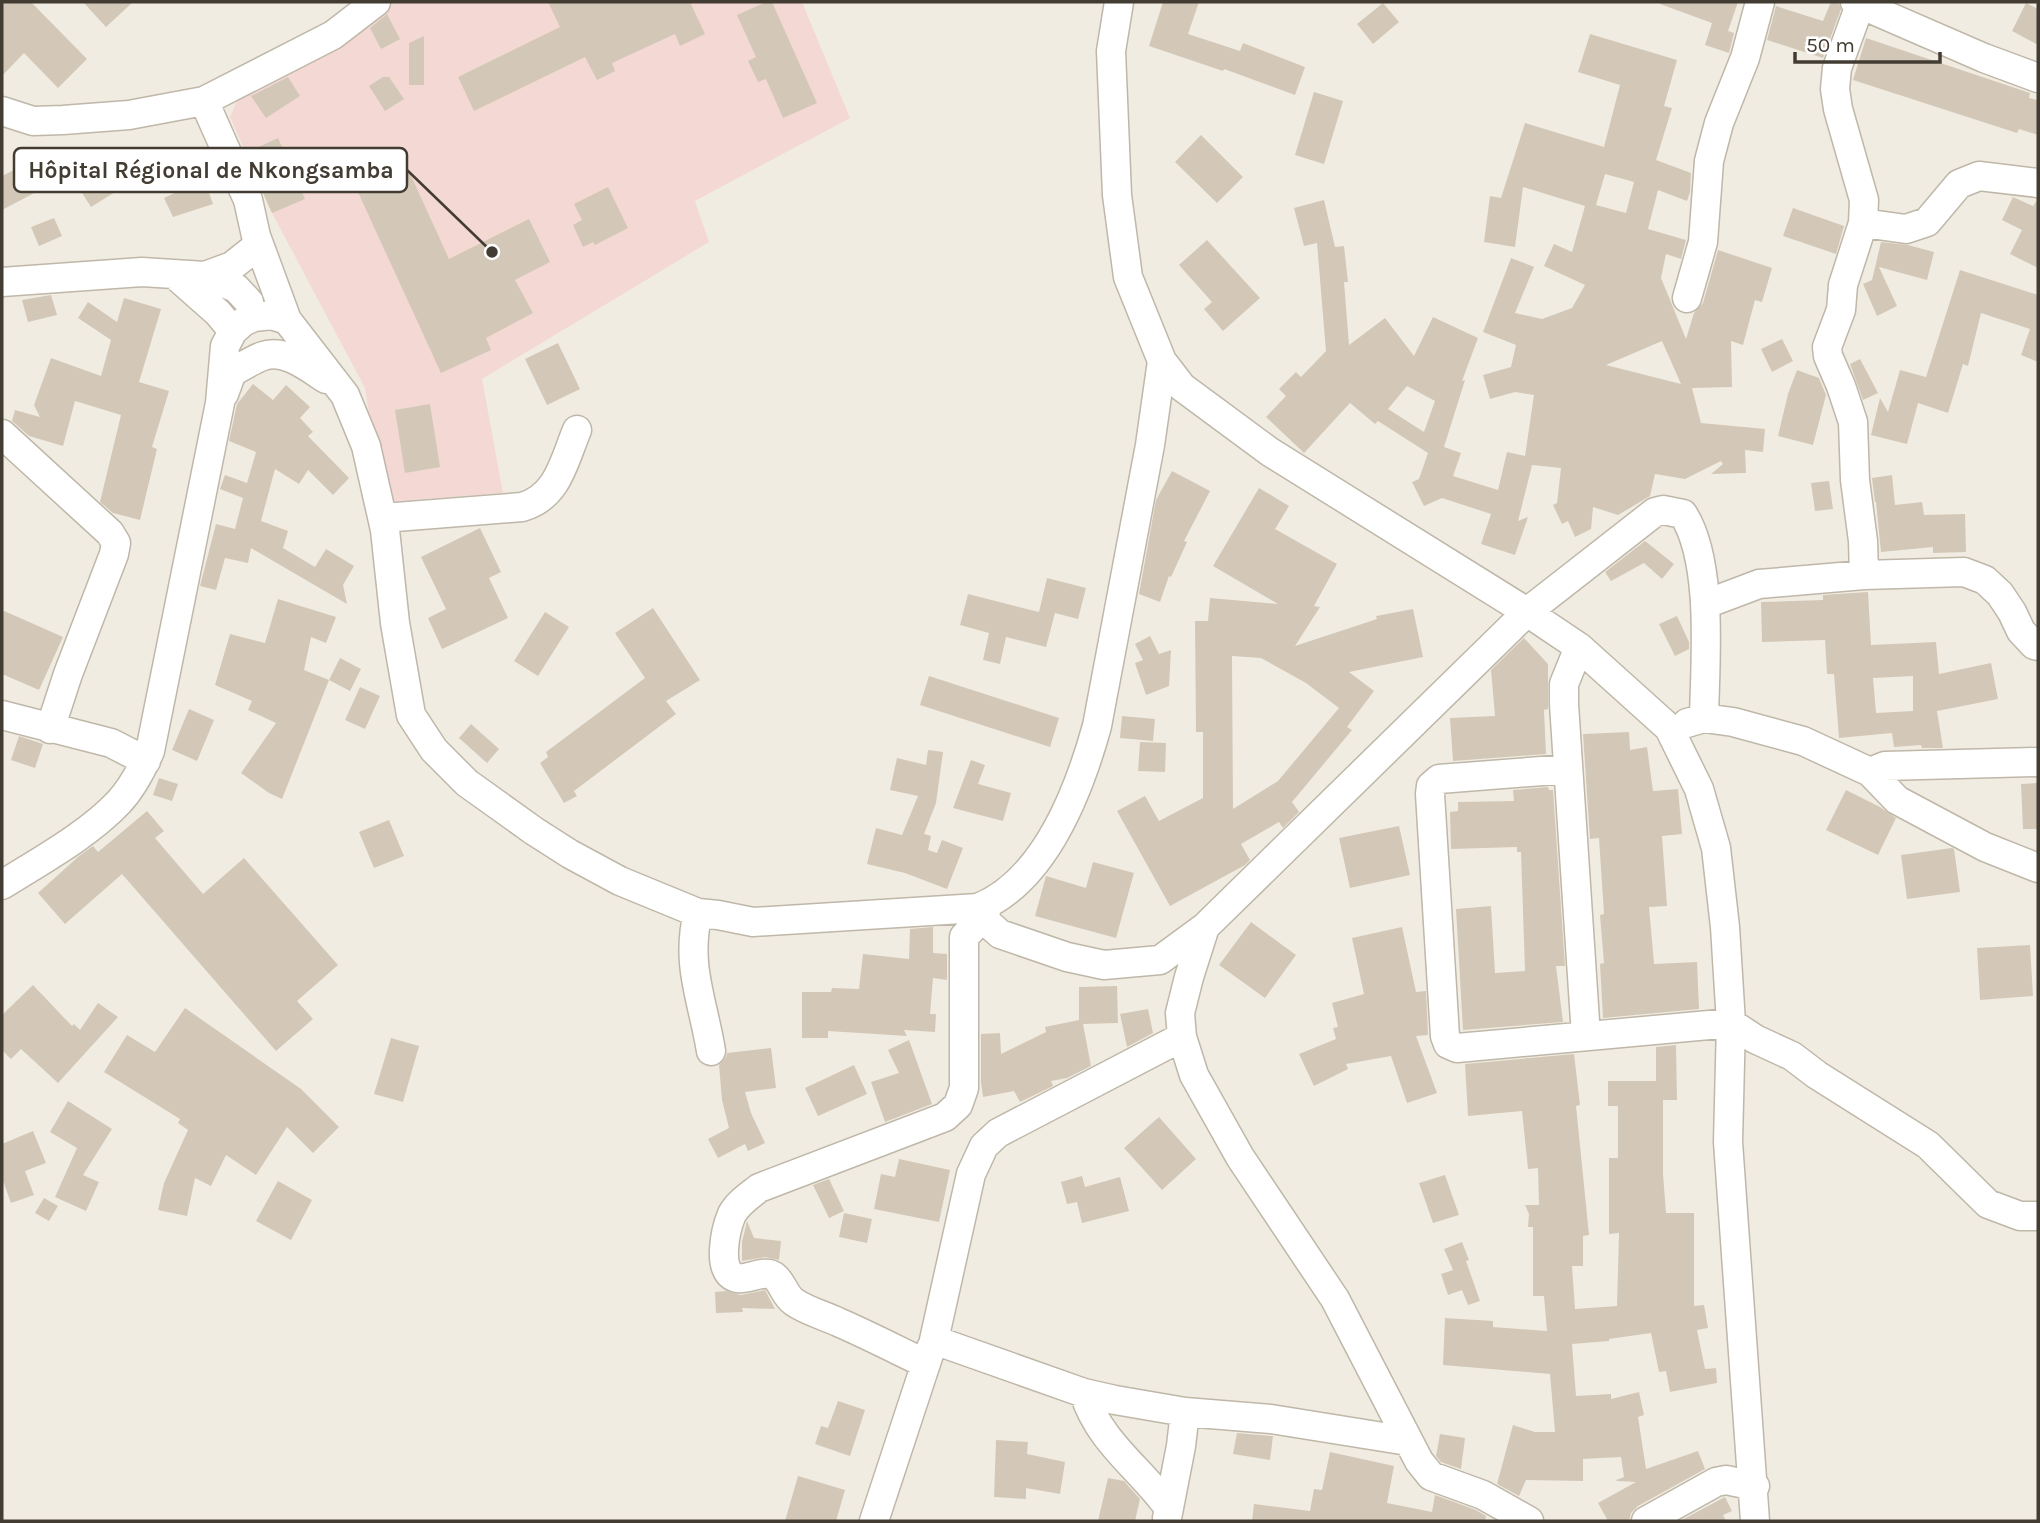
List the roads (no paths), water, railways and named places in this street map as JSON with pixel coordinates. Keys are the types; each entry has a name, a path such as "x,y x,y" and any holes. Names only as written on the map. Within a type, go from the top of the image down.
{"street":[{"path":"333,35 348,2"},
{"path":"2,111 33,121 63,121 129,115 204,101 333,35 376,2"},
{"path":"1119,2 1111,51 1117,195 1128,277 1161,361 1182,387 1270,452 1579,647 1669,728 1699,789 1716,848 1725,927 1731,1023 1728,1142 1755,1486 1755,1521"},
{"path":"1686,298 1703,242 1710,161 1719,123 1745,58 1760,2"},
{"path":"1864,575 1863,541 1855,480 1853,422 1827,347 1841,310 1843,285 1863,223 1864,200 1838,109 1835,89 1838,68 1859,2 1984,58 2038,78"},
{"path":"204,101 248,200 254,243 287,320 353,411 366,446 385,530"},
{"path":"1863,223 1906,229 1927,222 1959,184 1979,176 2038,183"},
{"path":"205,276 232,266 254,243"},
{"path":"2,885 119,803 135,781 150,751 220,403 225,346 245,317 248,270 254,243"},
{"path":"2,282 103,273 142,272 205,276 236,288 245,317 265,355"},
{"path":"175,275 218,313 245,317 271,315 287,320"},
{"path":"220,403 232,372 265,355 279,354 300,363 338,387"},
{"path":"1161,361 1150,445 1097,726 1087,763 1042,854 1005,894 985,911 964,937 964,1088 958,1105 945,1117 759,1188 733,1213 727,1228 723,1255 731,1275 738,1278 769,1274 775,1276 789,1299 801,1306 930,1352 1084,1393 1185,1412 1270,1419 1408,1441"},
{"path":"576,430 555,485 535,503 522,507 383,518 395,623 411,715 434,750 467,783 570,854 620,881 698,913 753,922 978,908 985,911 1000,934 1067,957 1104,965 1160,960 1205,927 1527,612 1655,512 1663,510 1683,514 1690,524 1706,604 1704,718"},
{"path":"2,434 110,533 116,543 50,729"},
{"path":"1706,604 1759,584 1864,575 1964,572 1985,580 2006,603 2021,631 2038,646"},
{"path":"1579,647 1564,684 1586,1037"},
{"path":"2,715 111,743 146,761"},
{"path":"1669,728 1704,718 1733,722 1803,741 1870,772 1897,800 1985,848 2038,868"},
{"path":"1870,772 1885,766 2038,762"},
{"path":"1569,769 1439,779 1431,786 1444,1036 1448,1044 1457,1048 1731,1023 1792,1056 1817,1075 1928,1144 1988,1204 2020,1216 2038,1216"},
{"path":"698,913 692,937 692,957 711,1051"},
{"path":"1205,927 1181,1013 1182,1037 1194,1075 1210,1105 1240,1157 1335,1299 1408,1441 1430,1476 1483,1495 1529,1521"},
{"path":"874,1521 930,1352 971,1174 984,1146 998,1133 1182,1037"},
{"path":"1084,1393 1109,1441 1123,1459 1155,1489 1167,1514"},
{"path":"1167,1514 1185,1412"},
{"path":"1646,1521 1716,1482 1726,1480 1755,1486"}],"place":[{"name":"Hôpital Régional de Nkongsamba","path":"492,252"}]}
